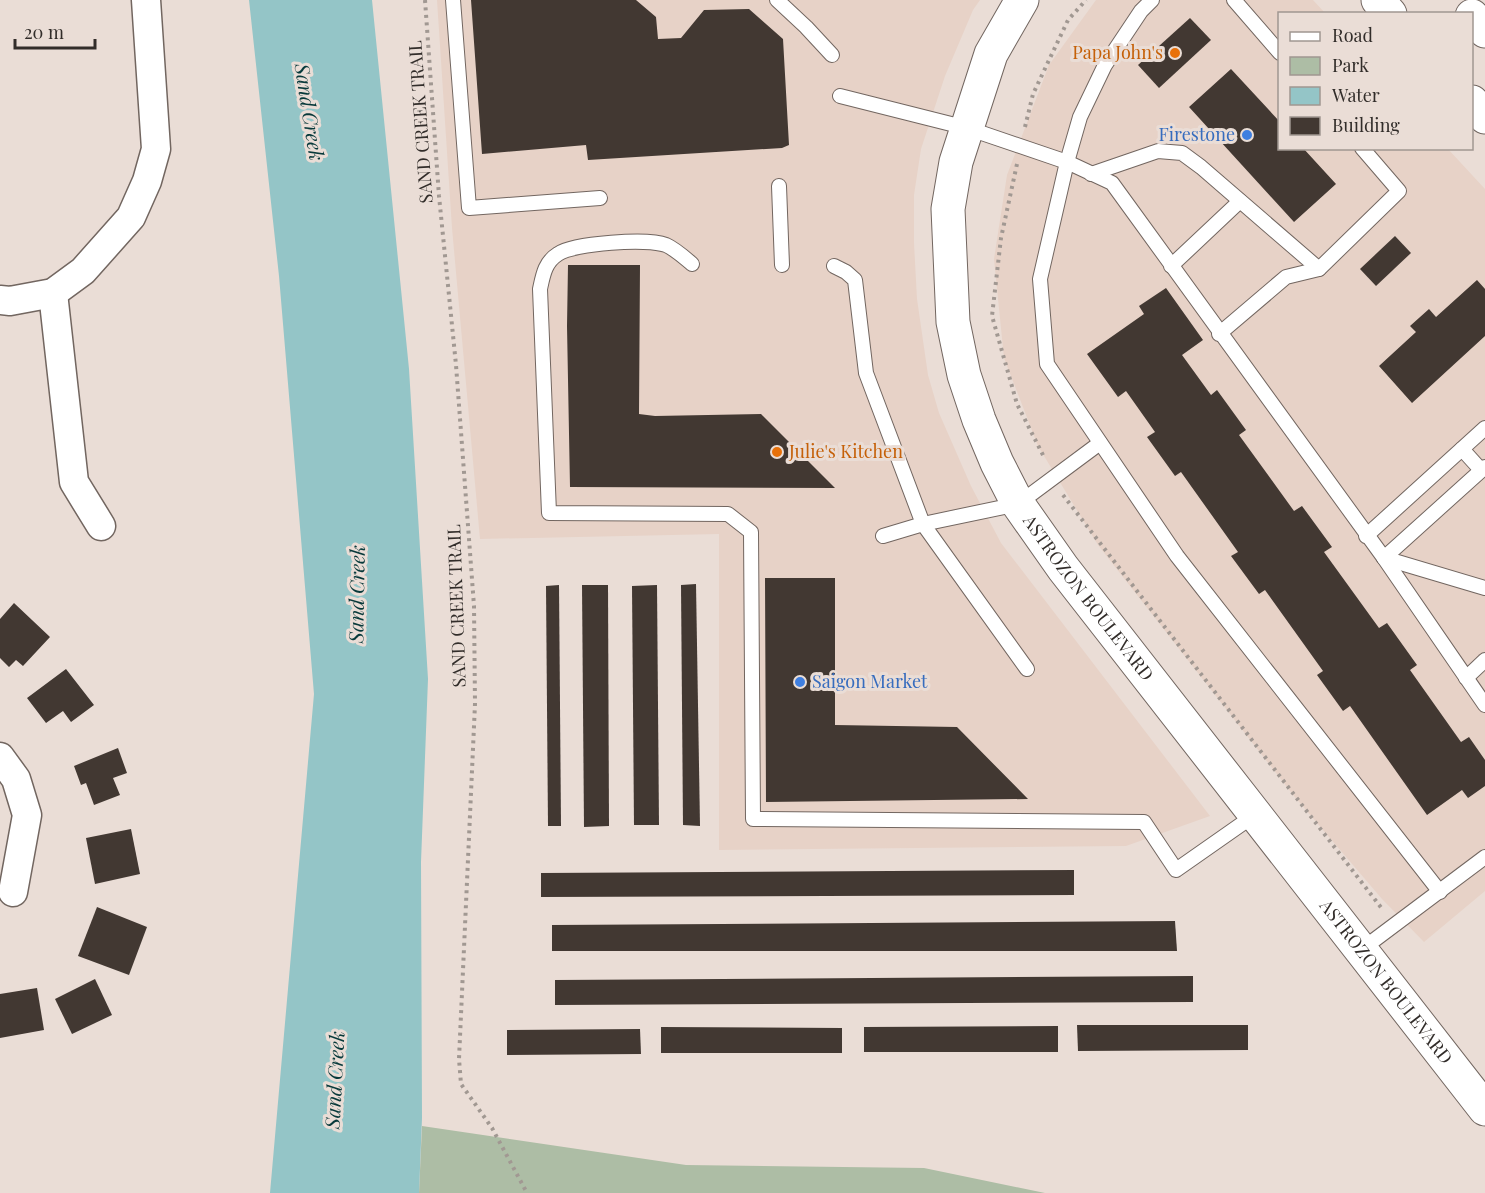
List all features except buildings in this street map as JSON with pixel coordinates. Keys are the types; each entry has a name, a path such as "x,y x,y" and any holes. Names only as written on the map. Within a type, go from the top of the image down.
{"main road":[{"name":"ASTROZON BOULEVARD","path":"1022,0 991,54 956,162 948,209 953,322 964,375 979,420 1018,504 1063,568 1485,1108"},
{"path":"1378,0 1388,12"},
{"path":"1457,0 1467,12"},
{"path":"1473,18 1485,32"},
{"path":"1473,103 1485,117"}],"street":[{"path":"0,300 53,293 83,271 131,217 147,181 156,149 146,0"},
{"path":"53,293 74,482 101,526"},
{"path":"0,757 16,779 27,815 13,892"}],"lane":[{"path":"453,0 469,208 600,198"},
{"path":"777,0 832,55"},
{"path":"1152,0 1141,11 1105,65 1080,117 1067,162 1040,279 1047,364 1177,556 1440,892"},
{"path":"1234,0 1278,51"},
{"path":"840,96 967,128 1067,162 1112,183 1219,334 1384,558 1485,705"},
{"path":"1219,334 1286,277 1319,269 1399,191 1364,150"},
{"path":"1091,174 1158,151 1182,153 1319,269"},
{"path":"779,186 782,265"},
{"path":"1171,266 1240,201"},
{"path":"692,264 667,245 649,242 579,245 558,254 545,266 540,289 549,513 728,514 751,532 753,819 1144,822 1176,870 1256,814"},
{"path":"834,266 855,280 866,373 922,524 1027,669"},
{"path":"1366,536 1485,428"},
{"path":"883,536 922,524 1018,504 1100,443"},
{"path":"1384,558 1483,469 1462,449"},
{"path":"1384,558 1485,588"},
{"path":"1466,678 1485,660"},
{"path":"1361,950 1485,857"}],"path":[{"name":"SAND CREEK TRAIL","path":"425,0 439,196 456,365 474,606 475,704 459,1047 460,1075 461,1084 492,1128 527,1193"},
{"path":"1086,0 1068,20 1032,94 1001,238 992,316 1017,404 1065,499 1395,925"}],"shaded area":[{"path":"437,0 980,0 973,10 945,76 921,149 914,195 917,299 928,375 939,413 971,486 1001,543 1210,816 1126,846 719,850 719,534 480,539 452,228"},
{"path":"1096,0 1313,0 1324,12 1278,12 1278,150 1449,150 1485,189 1485,891 1424,942 1382,899 1294,796 1098,545 1038,446 1004,358 994,259 1007,175 1049,65"}],"green space":[{"path":"422,1126 686,1165 924,1168 1045,1193 419,1193"}],"water":[{"name":"Sand Creek","path":"249,0 372,0 409,369 428,679 421,862 422,1118 419,1193 270,1193 314,694 279,276"}],"place":[{"name":"Papa John's","path":"1175,53"},
{"name":"Firestone","path":"1247,135"},
{"name":"Julie's Kitchen","path":"777,452"},
{"name":"Saigon Market","path":"800,682"}]}
